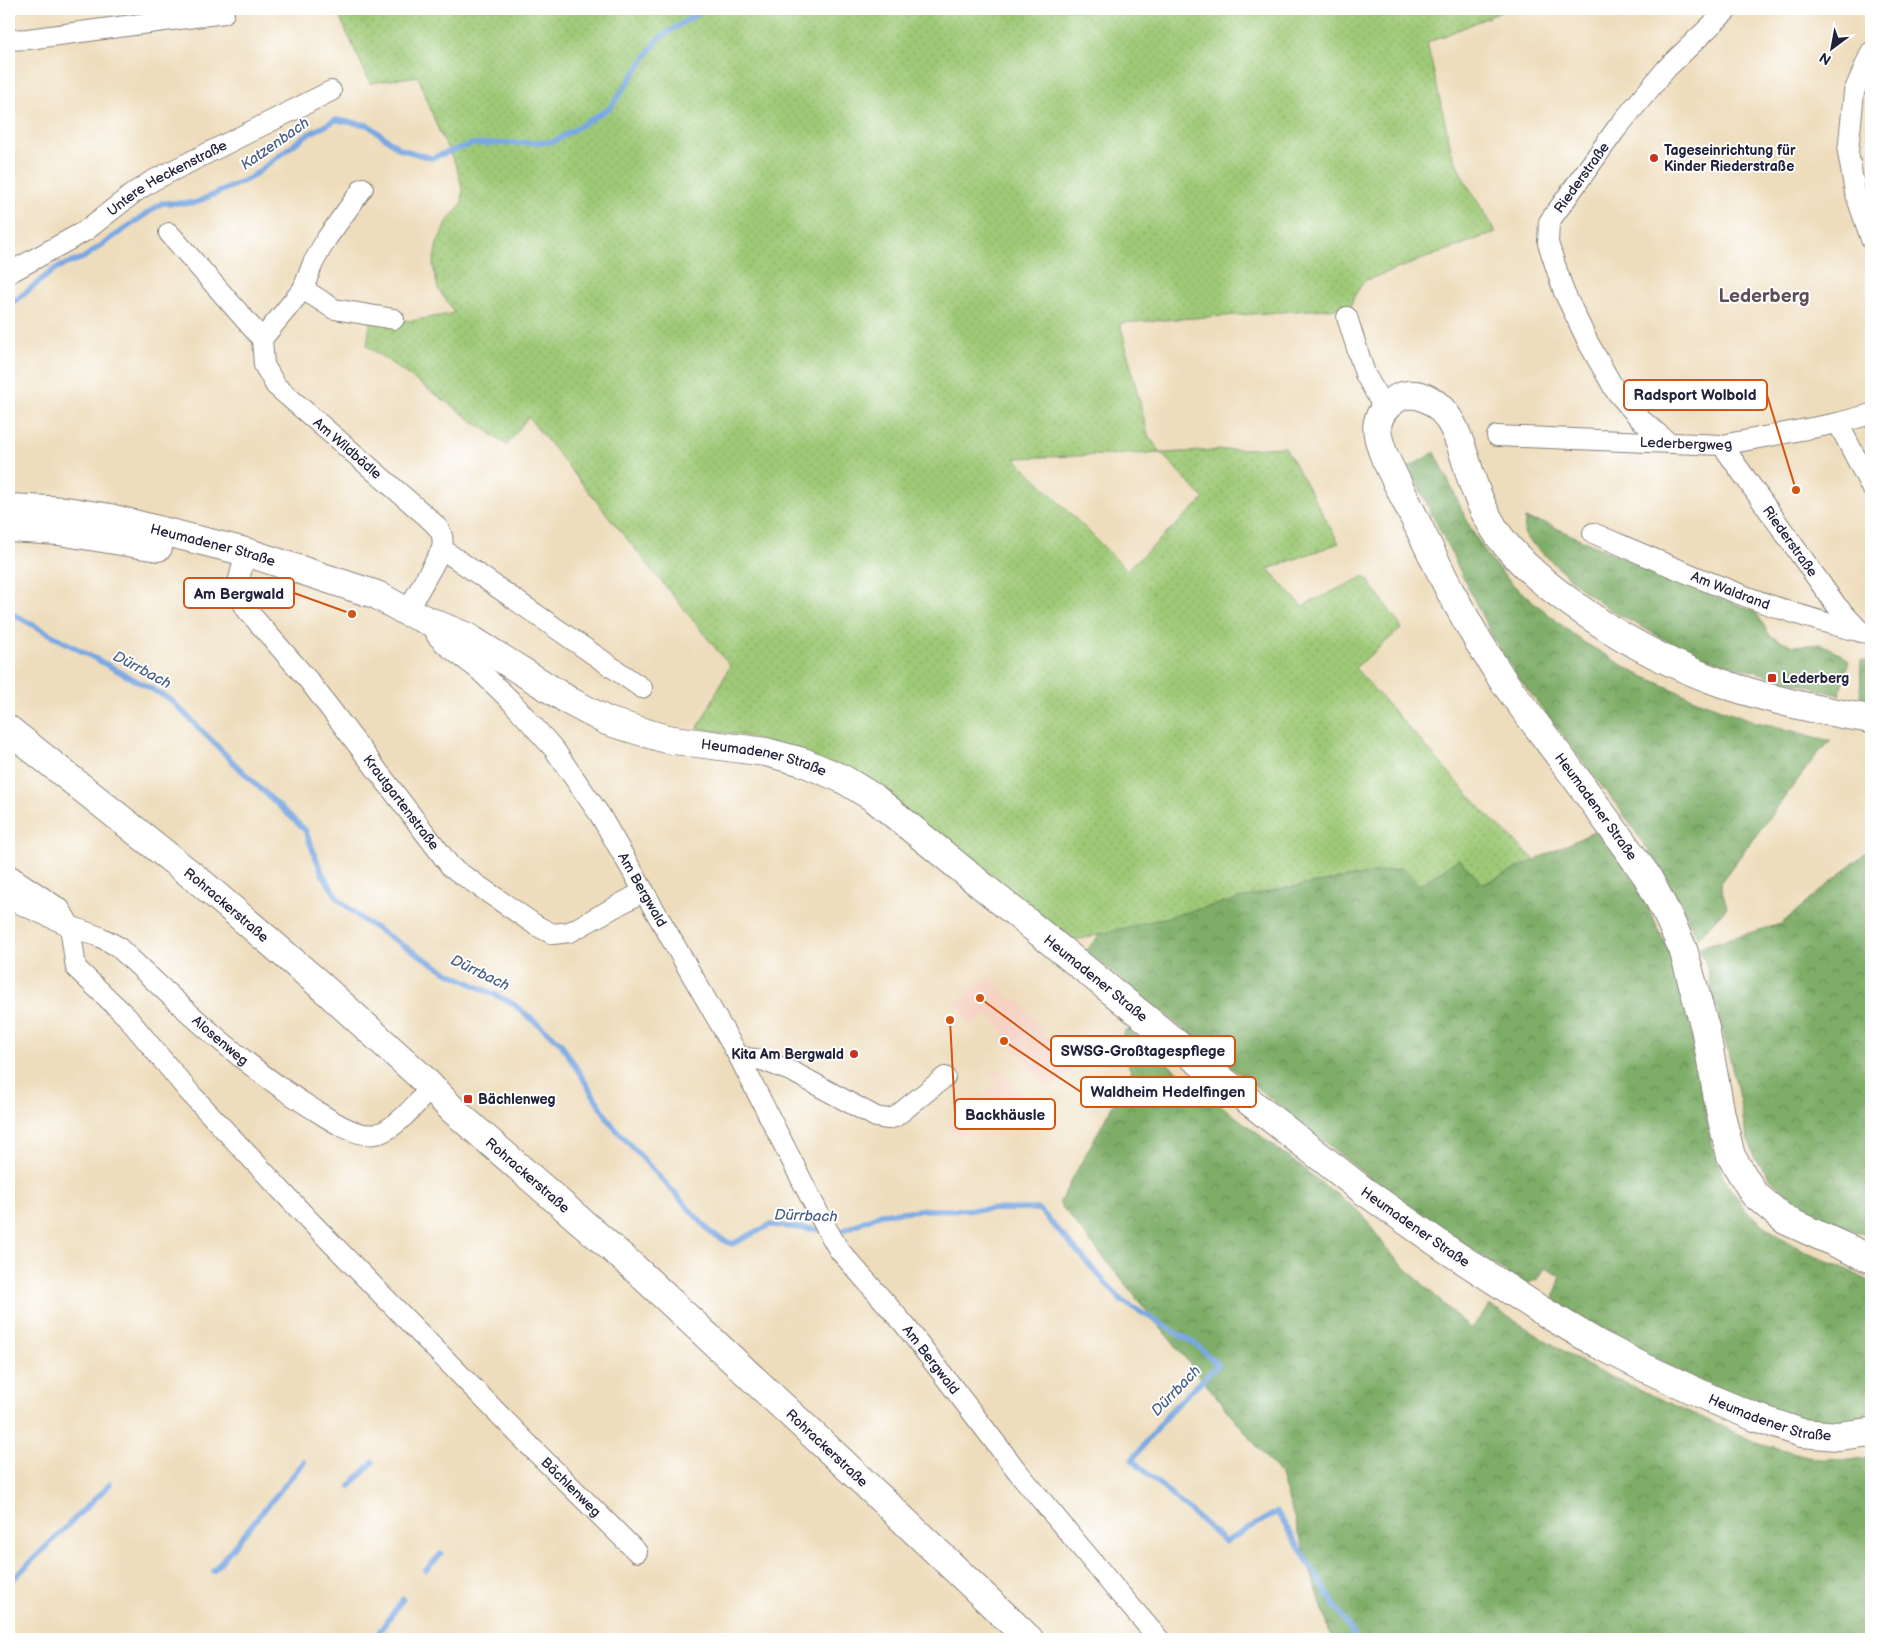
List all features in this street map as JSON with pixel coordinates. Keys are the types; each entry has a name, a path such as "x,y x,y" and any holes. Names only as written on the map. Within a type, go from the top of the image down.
{"main road":[{"path":"1384,408 1398,397 1415,394 1433,400 1449,417 1487,516 1506,544 1528,569 1601,624 1645,651 1710,680 1755,695 1802,707 1871,719"},
{"name":"Heumadener Straße","path":"1384,408 1377,428 1385,458 1450,591 1477,640 1504,682 1647,876 1668,916 1683,949 1705,1028 1721,1115 1731,1156 1754,1194 1785,1220 1871,1259"},
{"name":"Heumadener Straße","path":"9,508 66,511 110,518 244,560 370,610 407,612 467,637 572,702 607,721 666,739 766,752 803,762 843,779 874,798 1203,1065 1364,1191 1448,1250 1539,1309 1598,1344 1641,1366 1755,1417 1802,1433 1838,1436 1871,1432"},
{"name":"Heumadener Straße","path":"9,528 59,530 244,560"},
{"name":"Rohrackerstraße","path":"9,730 225,903 319,984 431,1088 637,1271 845,1464 1029,1639"}],"street":[{"name":"Riederstraße","path":"1669,443 1639,418 1615,390 1589,344 1561,284 1548,243 1550,222 1617,128 1667,68 1728,9"},
{"path":"9,40 224,13"},
{"path":"1871,52 1854,92 1848,152 1855,192 1871,239"},
{"name":"Untere Heckenstraße","path":"9,273 85,231 152,181 331,91"},
{"path":"169,233 262,339 303,289 313,263 363,188"},
{"path":"303,289 334,309 394,319"},
{"path":"1347,317 1365,374 1384,408"},
{"name":"Am Wildbädle","path":"262,339 264,365 276,386 437,526 444,537 442,549"},
{"name":"Lederbergweg","path":"1497,436 1722,445 1838,423 1871,414"},
{"path":"1838,423 1871,487"},
{"name":"Riederstraße","path":"1722,445 1836,605 1866,633"},
{"name":"Am Waldrand","path":"1593,533 1722,589 1785,612 1866,633"},
{"path":"407,612 442,549 642,688"},
{"name":"Krautgartenstraße","path":"244,560 238,583 238,594 247,610 309,681 451,867 537,926 553,934 570,932 644,891"},
{"name":"Am Bergwald","path":"433,622 437,636 492,682 554,749 600,815 739,1057 839,1250 904,1324 1018,1472 1112,1586 1159,1639"},
{"name":"Bächlenweg","path":"9,875 60,909 70,926 76,968 126,1016 190,1093 342,1254 637,1552"},
{"name":"Alosenweg","path":"9,899 100,937 116,946 215,1036 264,1077 336,1123 353,1131 374,1134 390,1128 431,1088"},
{"path":"739,1057 762,1060 792,1072 876,1117 886,1119 895,1117 945,1077"}],"shaded area":[{"path":"991,976 1011,1001 1017,997 1073,1071 1053,1086 1050,1082 1044,1087 989,1014 972,1026 955,1003"},
{"path":"999,1068 1025,1101 1015,1108 1012,1105 1007,1109 1003,1104 958,1138 947,1123 992,1089 991,1087 997,1082 991,1074"}],"green space":[{"path":"336,9 1508,9 1427,43 1452,153 1464,179 1496,232 1364,281 1353,298 1347,317 1340,308 1120,323 1148,435 1161,453 1285,447 1339,543 1268,569 1302,606 1365,576 1402,628 1355,668 1487,815 1535,860 1483,884 1459,859 1419,885 1403,868 1270,891 1073,941 959,850 750,737 698,728 730,666 528,417 507,445 367,346 371,315 411,321 455,313 438,289 433,265 437,243 447,222 462,203 463,191 457,168 438,129 418,76 370,83","holes":["1161,453 1204,499 1127,570 1015,458"]},
{"path":"1435,452 1471,529 1488,557 1513,585 1580,640 1636,673 1699,701 1754,721 1831,741 1815,757 1720,883 1727,907 1698,938 1648,850 1621,811 1518,677 1494,640 1409,467"},
{"path":"1525,519 1548,524 1597,547 1756,612 1770,636 1794,646 1821,644 1839,653 1849,661 1839,695 1689,653 1609,609 1584,591 1524,536"},
{"path":"1861,661 1871,661 1871,705 1860,703"},
{"path":"1600,829 1639,888 1673,961 1688,1012 1711,1143 1723,1176 1745,1210 1777,1235 1807,1253 1838,1265 1871,1282 1871,1418 1858,1424 1819,1426 1766,1412 1685,1374 1600,1330 1557,1302 1554,1297 1561,1276 1545,1268 1538,1279 1524,1285 1392,1196 1086,951 1100,934 1270,891 1404,868 1419,885 1459,859 1484,884"},
{"path":"1871,848 1871,1237 1838,1224 1800,1205 1772,1180 1754,1157 1744,1124 1737,1088 1706,964 1699,947 1781,924"},
{"path":"1126,1029 1157,1056 1362,1214 1390,1253 1471,1330 1489,1305 1593,1369 1759,1443 1819,1459 1849,1460 1871,1457 1871,1639 1332,1639 1281,1476 1059,1203 1131,1072 1120,1042"}],"waterway":[{"name":"Katzenbach","path":"9,306 56,268 83,258 162,203 195,203 250,178 305,136 336,120 368,125 400,149 431,158 472,144 553,142 610,108 659,38 705,9"},
{"name":"Dürrbach","path":"9,612 170,699 244,773 305,830 322,873 339,900 364,921 445,971 512,1003 560,1042 612,1125 712,1234 732,1244 770,1225 822,1230"},
{"name":"Dürrbach","path":"834,1231 839,1232 881,1214 920,1210 1039,1209 1122,1301 1197,1345 1218,1365 1173,1408 1132,1460 1225,1542 1277,1512 1356,1639"},
{"path":"213,1571 304,1462"},
{"path":"350,1486 373,1462"},
{"path":"9,1583 110,1484"},
{"path":"426,1570 441,1554"},
{"path":"374,1639 403,1599"}],"place":[{"name":"Tageseinrichtung für Kinder Riederstraße","path":"1654,158"},
{"name":"Radsport Wolbold","path":"1796,490"},
{"name":"Am Bergwald","path":"352,614"},
{"name":"Lederberg","path":"1772,678"},
{"name":"SWSG-Großtagespflege","path":"980,998"},
{"name":"Backhäusle","path":"950,1020"},
{"name":"Waldheim Hedelfingen","path":"1004,1041"},
{"name":"Kita Am Bergwald","path":"854,1054"},
{"name":"Bächlenweg","path":"468,1099"}],"district":[{"name":"Lederberg","path":"1764,296"}]}
